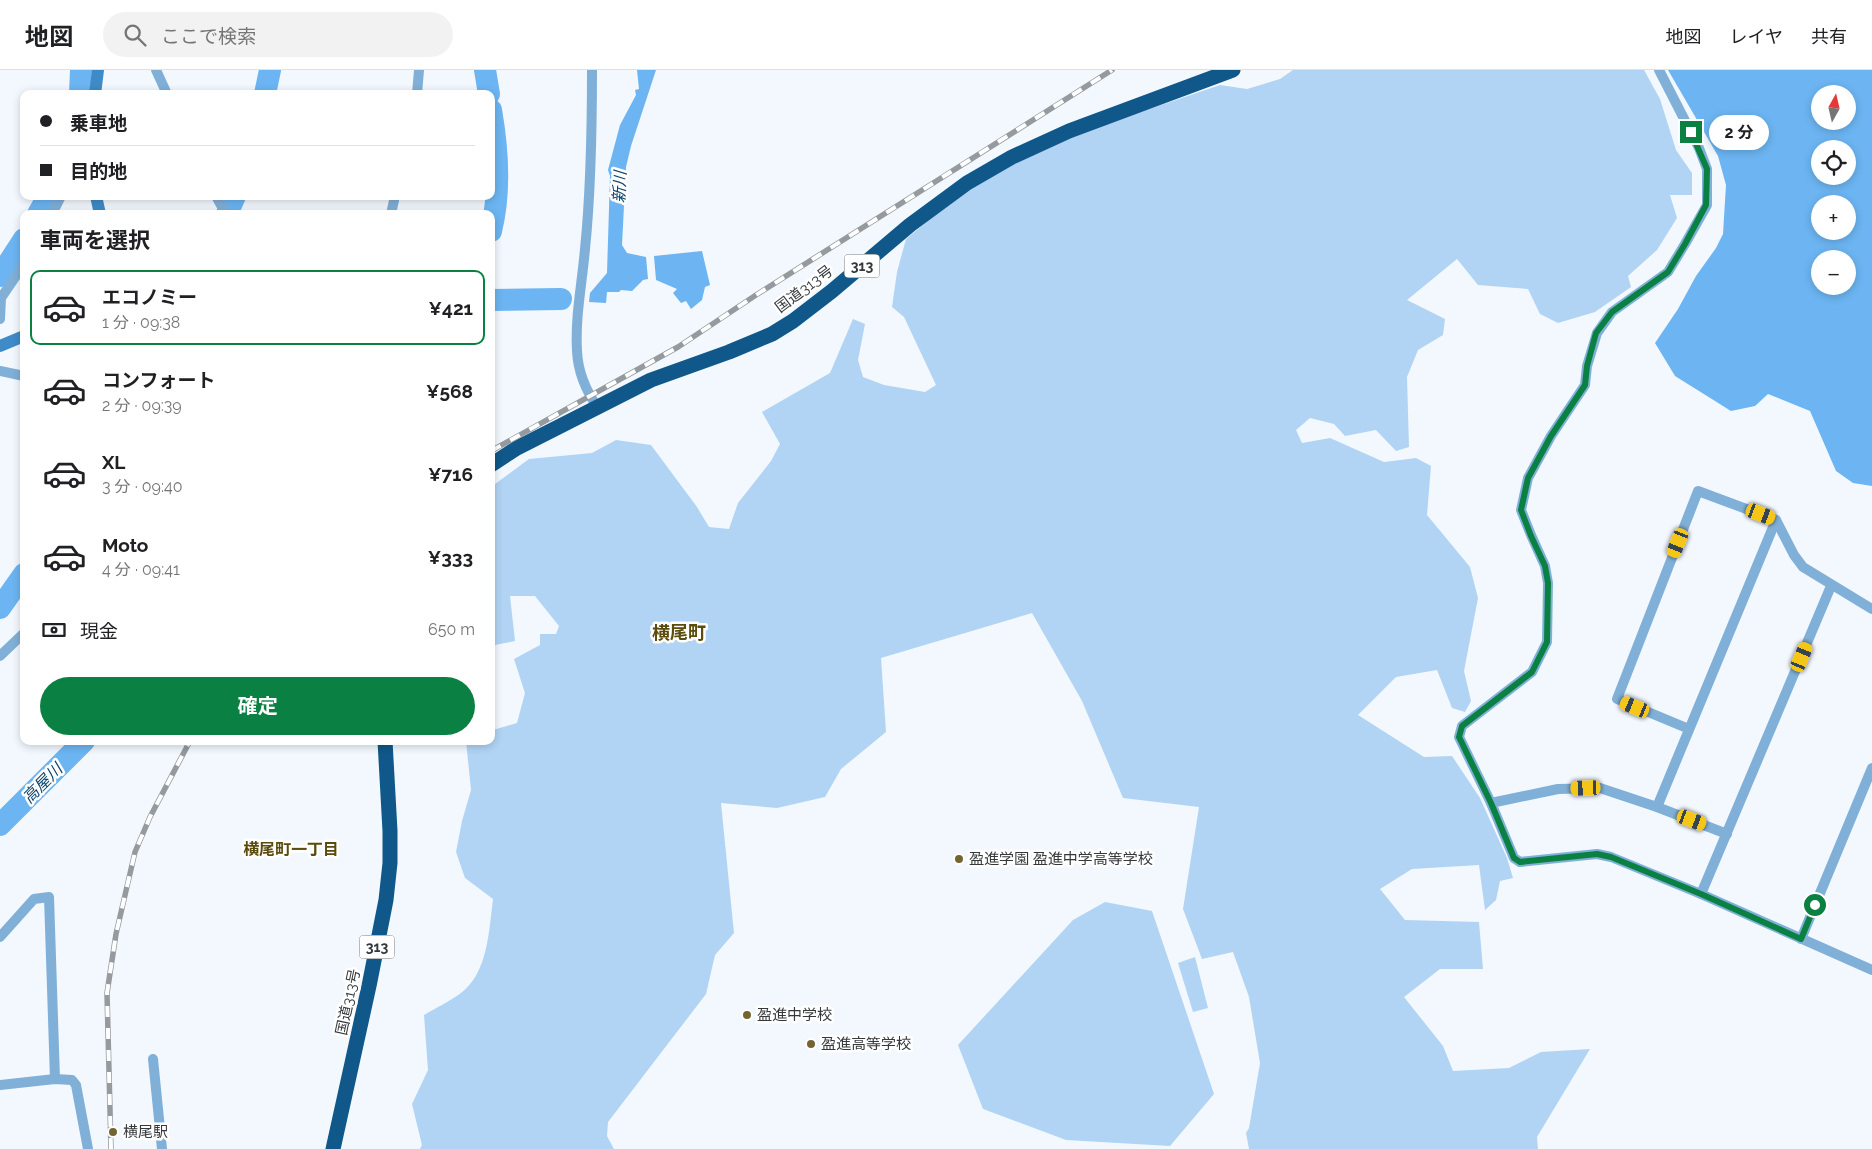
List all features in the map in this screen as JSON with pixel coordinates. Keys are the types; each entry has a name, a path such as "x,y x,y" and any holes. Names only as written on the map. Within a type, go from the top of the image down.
{"highway":[{"name":"国道313号","path":"495,462 517,448 651,380 729,352 772,334 832,291 910,225 967,184 1012,157 1069,131 1233,70"},
{"name":"国道313号","path":"333,1149 370,986 386,900 390,831 385,745"}],"main road":[{"path":"96,90 98,70"},
{"path":"0,346 20,338"}],"street":[{"path":"156,70 166,90"},
{"path":"416,90 419,70"},
{"path":"592,70 592,146 585,249 577,311 577,353 584,384 598,408"},
{"path":"1659,70 1699,148 1707,169 1706,205 1668,272 1612,312 1596,333 1587,366 1585,385 1551,436 1528,478 1521,510 1545,566 1548,583 1547,642 1532,672 1462,726 1459,737 1491,803 1514,858 1520,862 1597,854 1611,857 1701,894 1872,970"},
{"path":"0,319 1,298 20,270"},
{"path":"0,370 20,375"},
{"path":"1689,729 1617,699 1698,491 1776,520 1803,567 1831,586 1872,609"},
{"path":"1657,807 1776,520"},
{"path":"1701,894 1831,586"},
{"path":"0,656 20,637"},
{"path":"1801,939 1872,768"},
{"path":"1491,803 1558,789 1600,788 1657,807 1727,834"},
{"path":"0,937 34,899 49,897 55,1079"},
{"path":"153,1059 162,1149"},
{"path":"0,1085 55,1079 72,1080 76,1085 88,1149"}],"shaded area":[{"path":"1293,70 1644,70 1660,99 1676,150 1692,173 1692,195 1670,195 1677,218 1657,250 1628,276 1631,287 1595,312 1558,323 1540,314 1528,289 1478,285 1457,259 1407,300 1445,319 1443,335 1418,350 1407,377 1409,447 1396,451 1376,430 1345,436 1334,424 1310,418 1296,430 1302,443 1330,438 1384,462 1416,458 1431,466 1427,515 1470,567 1478,598 1464,671 1471,701 1465,712 1452,708 1437,670 1396,677 1358,715 1424,757 1452,756 1480,798 1507,858 1513,878 1500,881 1496,900 1485,910 1479,865 1412,869 1380,889 1405,920 1479,922 1483,969 1440,969 1404,997 1443,1046 1453,1071 1509,1068 1541,1052 1590,1049 1537,1137 1538,1149 1249,1149 1246,1133 1249,1128 1260,1063 1249,997 1233,952 1202,959 1183,909 1199,807 1123,798 1082,701 1032,613 881,658 886,732 841,769 825,797 777,808 721,803 734,933 715,955 706,994 608,1122 607,1136 614,1149 420,1149 422,1145 412,1104 428,1070 424,1015 461,993 477,974 486,950 493,899 465,878 456,852 471,790 466,745 495,745 495,729 517,723 525,693 514,659 540,645 540,634 556,634 559,626 535,596 510,596 515,641 495,645 495,484 529,459 592,453 616,440 651,445 697,507 709,527 729,529 738,503 771,461 780,444 762,412 830,373 853,319 865,324 858,360 863,377 884,385 925,392 936,385 904,317 892,307 897,272 906,239 967,188 1067,137 1220,85 1247,89 1280,79"},
{"path":"1105,902 1152,911 1214,1094 1170,1146 1066,1140 983,1109 958,1045 1073,920"},
{"path":"1195,957 1208,1008 1193,1012 1178,963"}],"water":[{"path":"637,70 656,70 626,167 622,245 627,253 646,257 648,279 643,280 632,291 607,292 606,303 589,302 590,293 607,273 610,176 608,170 620,125 636,95 635,90 639,89"},
{"path":"1668,70 1872,70 1872,486 1853,483 1836,471 1810,411 1768,394 1755,406 1731,411 1675,376 1655,343 1678,309 1696,276 1716,248 1723,234 1726,185 1718,156"},
{"path":"702,251 710,285 705,287 702,300 691,309 686,301 681,303 673,293 677,289 656,280 654,256"}],"waterway":[{"path":"80,90 81,70"},
{"path":"266,90 270,70"},
{"name":"高屋川","path":"485,70 488,90"},
{"name":"高屋川","path":"495,140 497,186 495,210"},
{"path":"40,210 46,200"},
{"path":"229,210 233,200"},
{"path":"0,276 20,245"},
{"name":"新川","path":"495,300 561,299"},
{"path":"0,608 20,580"},
{"name":"高屋川","path":"0,825 80,745"}],"railway":[{"path":"495,449 678,347 756,295 1112,70"},
{"path":"111,1149 107,993 116,934 135,852 150,817 188,745"}],"place":[{"name":"盈進学園 盈進中学高等学校","path":"959,859"},
{"name":"盈進中学校","path":"747,1015"},
{"name":"盈進高等学校","path":"811,1044"},
{"name":"横尾駅","path":"113,1132"}],"district":[{"name":"横尾町","path":"679,633"},
{"name":"横尾町一丁目","path":"291,849"}],"route":[{"path":"1691,132 1707,169 1706,205 1668,272 1612,312 1596,333 1587,366 1585,385 1551,436 1528,478 1521,510 1545,566 1548,583 1547,642 1532,672 1462,726 1459,737 1491,803 1514,858 1520,862 1597,854 1611,857 1701,894 1801,939 1815,905"}]}
